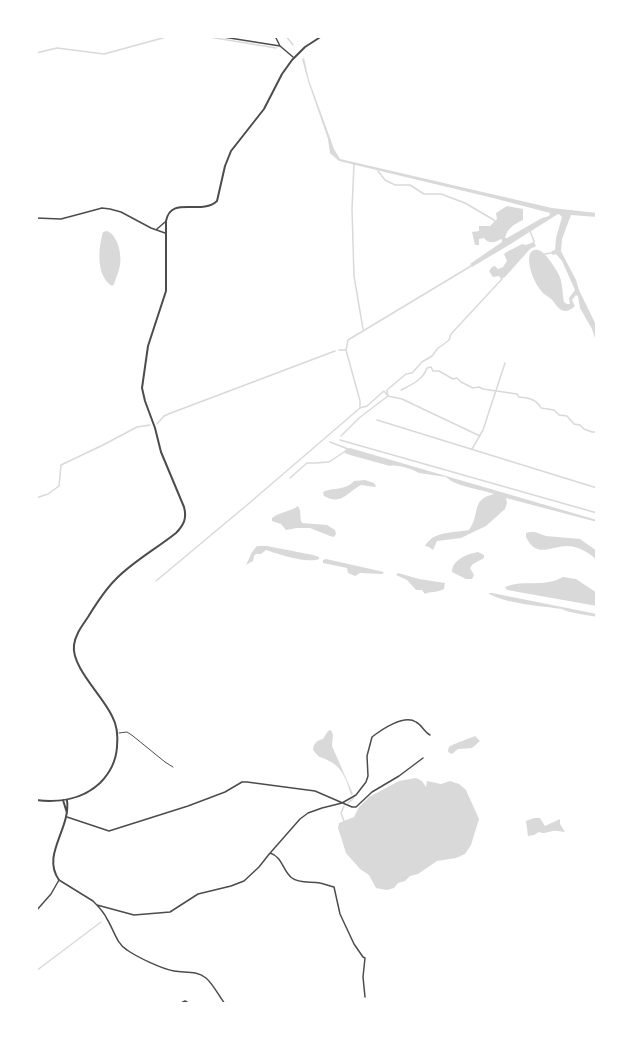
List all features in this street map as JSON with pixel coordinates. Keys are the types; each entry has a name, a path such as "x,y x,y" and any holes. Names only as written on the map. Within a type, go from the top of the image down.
{"street":[{"path":"217,36 280,46"},
{"path":"275,36 280,46 294,57"},
{"path":"36,800 67,800 86,793 106,777 115,760 117,733 112,716 75,659 73,648 77,634 107,589 123,573 176,533 183,524 185,516 184,507 161,452 142,388 148,346 166,291 167,215 179,207 209,207 217,201 228,157 264,109 282,74 294,57 321,36"},
{"path":"36,218 61,219 92,210 110,209 166,234"},
{"path":"156,230 166,221"},
{"path":"97,905 134,915 170,912 205,891 244,881 300,819 308,813 342,803 356,795 368,776 368,756 372,738 397,722 412,720 430,735"},
{"path":"67,815 109,831 188,806 225,792 242,782 315,791 356,807 372,792 423,758"},
{"path":"63,800 67,815"},
{"path":"67,800 67,815 53,858 54,870 59,880 97,905 125,950 167,969 176,972 193,972 202,976 208,980 225,1004"},
{"path":"270,853 275,854 281,860 292,878 334,887 340,914 354,944 365,958 363,977 365,997"},
{"path":"36,911 59,880"},
{"path":"103,913 107,908"},
{"path":"179,1004 185,1001 190,1004"}],"lane":[{"path":"117,733 127,732 173,767"}],"shaded area":[{"path":"304,58 309,80 334,149 340,159 552,208 597,213 597,217 571,215 562,239 561,251 597,327 597,344 592,329 580,308 578,296 576,295 572,300 575,306 571,309 565,311 560,309 540,290 531,270 529,256 531,252 541,251 558,272 564,302 570,304 569,298 575,290 562,261 556,254 551,253 555,250 562,217 560,215 558,214 472,267 470,264 502,242 501,239 492,242 484,238 479,239 479,245 475,245 472,232 479,231 479,226 490,226 497,219 496,213 507,206 523,209 523,220 509,229 505,238 507,238 549,216 550,213 339,161 330,153 328,139 308,81 302,59"},
{"path":"107,231 114,237 120,256 119,270 112,286 103,276 99,254 103,232"},
{"path":"534,242 536,246 530,249 505,277 501,279 499,276 493,277 489,271 495,266 498,269 503,267 507,261 504,254 522,244"},
{"path":"350,448 597,520 597,522 506,498 505,509 486,526 461,538 437,541 433,550 425,546 438,535 469,530 479,504 494,494 461,485 446,477 419,473 404,467 390,466 345,453 345,450"},
{"path":"365,480 376,486 361,485 340,499 330,499 324,496 323,492 343,488 354,481"},
{"path":"298,506 302,523 327,525 335,530 334,537 310,528 286,530 281,524 272,521 275,516"},
{"path":"526,533 580,539 597,551 597,560 576,547 567,546 544,550 534,547 526,537"},
{"path":"257,546 313,555 319,559 301,559 266,550 261,554 256,554 253,561 246,565"},
{"path":"478,552 484,555 484,558 470,568 474,575 472,579 466,579 452,572 457,561"},
{"path":"326,559 384,572 382,574 360,573 355,576 348,573 347,568 323,563"},
{"path":"398,573 445,583 444,589 425,594 422,590 416,590 407,580 396,575"},
{"path":"563,577 576,579 597,593 597,606 507,590 505,587 549,582"},
{"path":"488,593 597,614 597,617 514,602"},
{"path":"331,730 332,746 353,794 351,795 344,775 338,767 319,757 313,750 316,743"},
{"path":"475,736 480,741 472,748 458,749 452,754 448,752 450,746"},
{"path":"416,778 426,787 427,781 441,784 450,781 466,790 479,819 471,845 465,854 437,861 418,874 398,883 394,888 387,890 376,888 369,875 360,869 346,853 338,828 339,823 354,817 359,807 369,797 399,781"},
{"path":"540,818 545,826 560,819 565,832 539,832 528,836 526,821"}],"waterway":[{"path":"36,53 57,48 104,54 170,36"},
{"path":"203,36 276,48"},
{"path":"286,36 293,45"},
{"path":"354,164 352,209 354,276 363,329"},
{"path":"378,171 385,180 395,185 410,185 424,194 441,194 465,203 495,222"},
{"path":"530,231 533,244"},
{"path":"545,254 551,253"},
{"path":"339,350 346,350 348,340 471,266"},
{"path":"341,436 359,418 388,396 387,390 406,374 412,373 449,340 451,334 502,279"},
{"path":"156,581 360,408 346,350"},
{"path":"157,424 164,416 171,413 335,351"},
{"path":"472,449 483,430 505,363"},
{"path":"401,390 416,382 427,368 431,367 433,371 439,371 453,379 457,378 473,388 479,387 517,394 519,397 532,400 541,408 554,410 559,415 567,416 574,424 584,429 597,432"},
{"path":"597,390 597,396"},
{"path":"360,408 367,406 384,391 388,396 402,399 480,436"},
{"path":"377,420 597,488"},
{"path":"36,498 48,494 59,486 61,465 137,427 150,425"},
{"path":"340,440 597,513"},
{"path":"330,442 348,449"},
{"path":"290,478 307,463 329,462 347,450"},
{"path":"348,803 354,798"},
{"path":"344,806 341,813 344,821"},
{"path":"36,971 101,922"}]}
